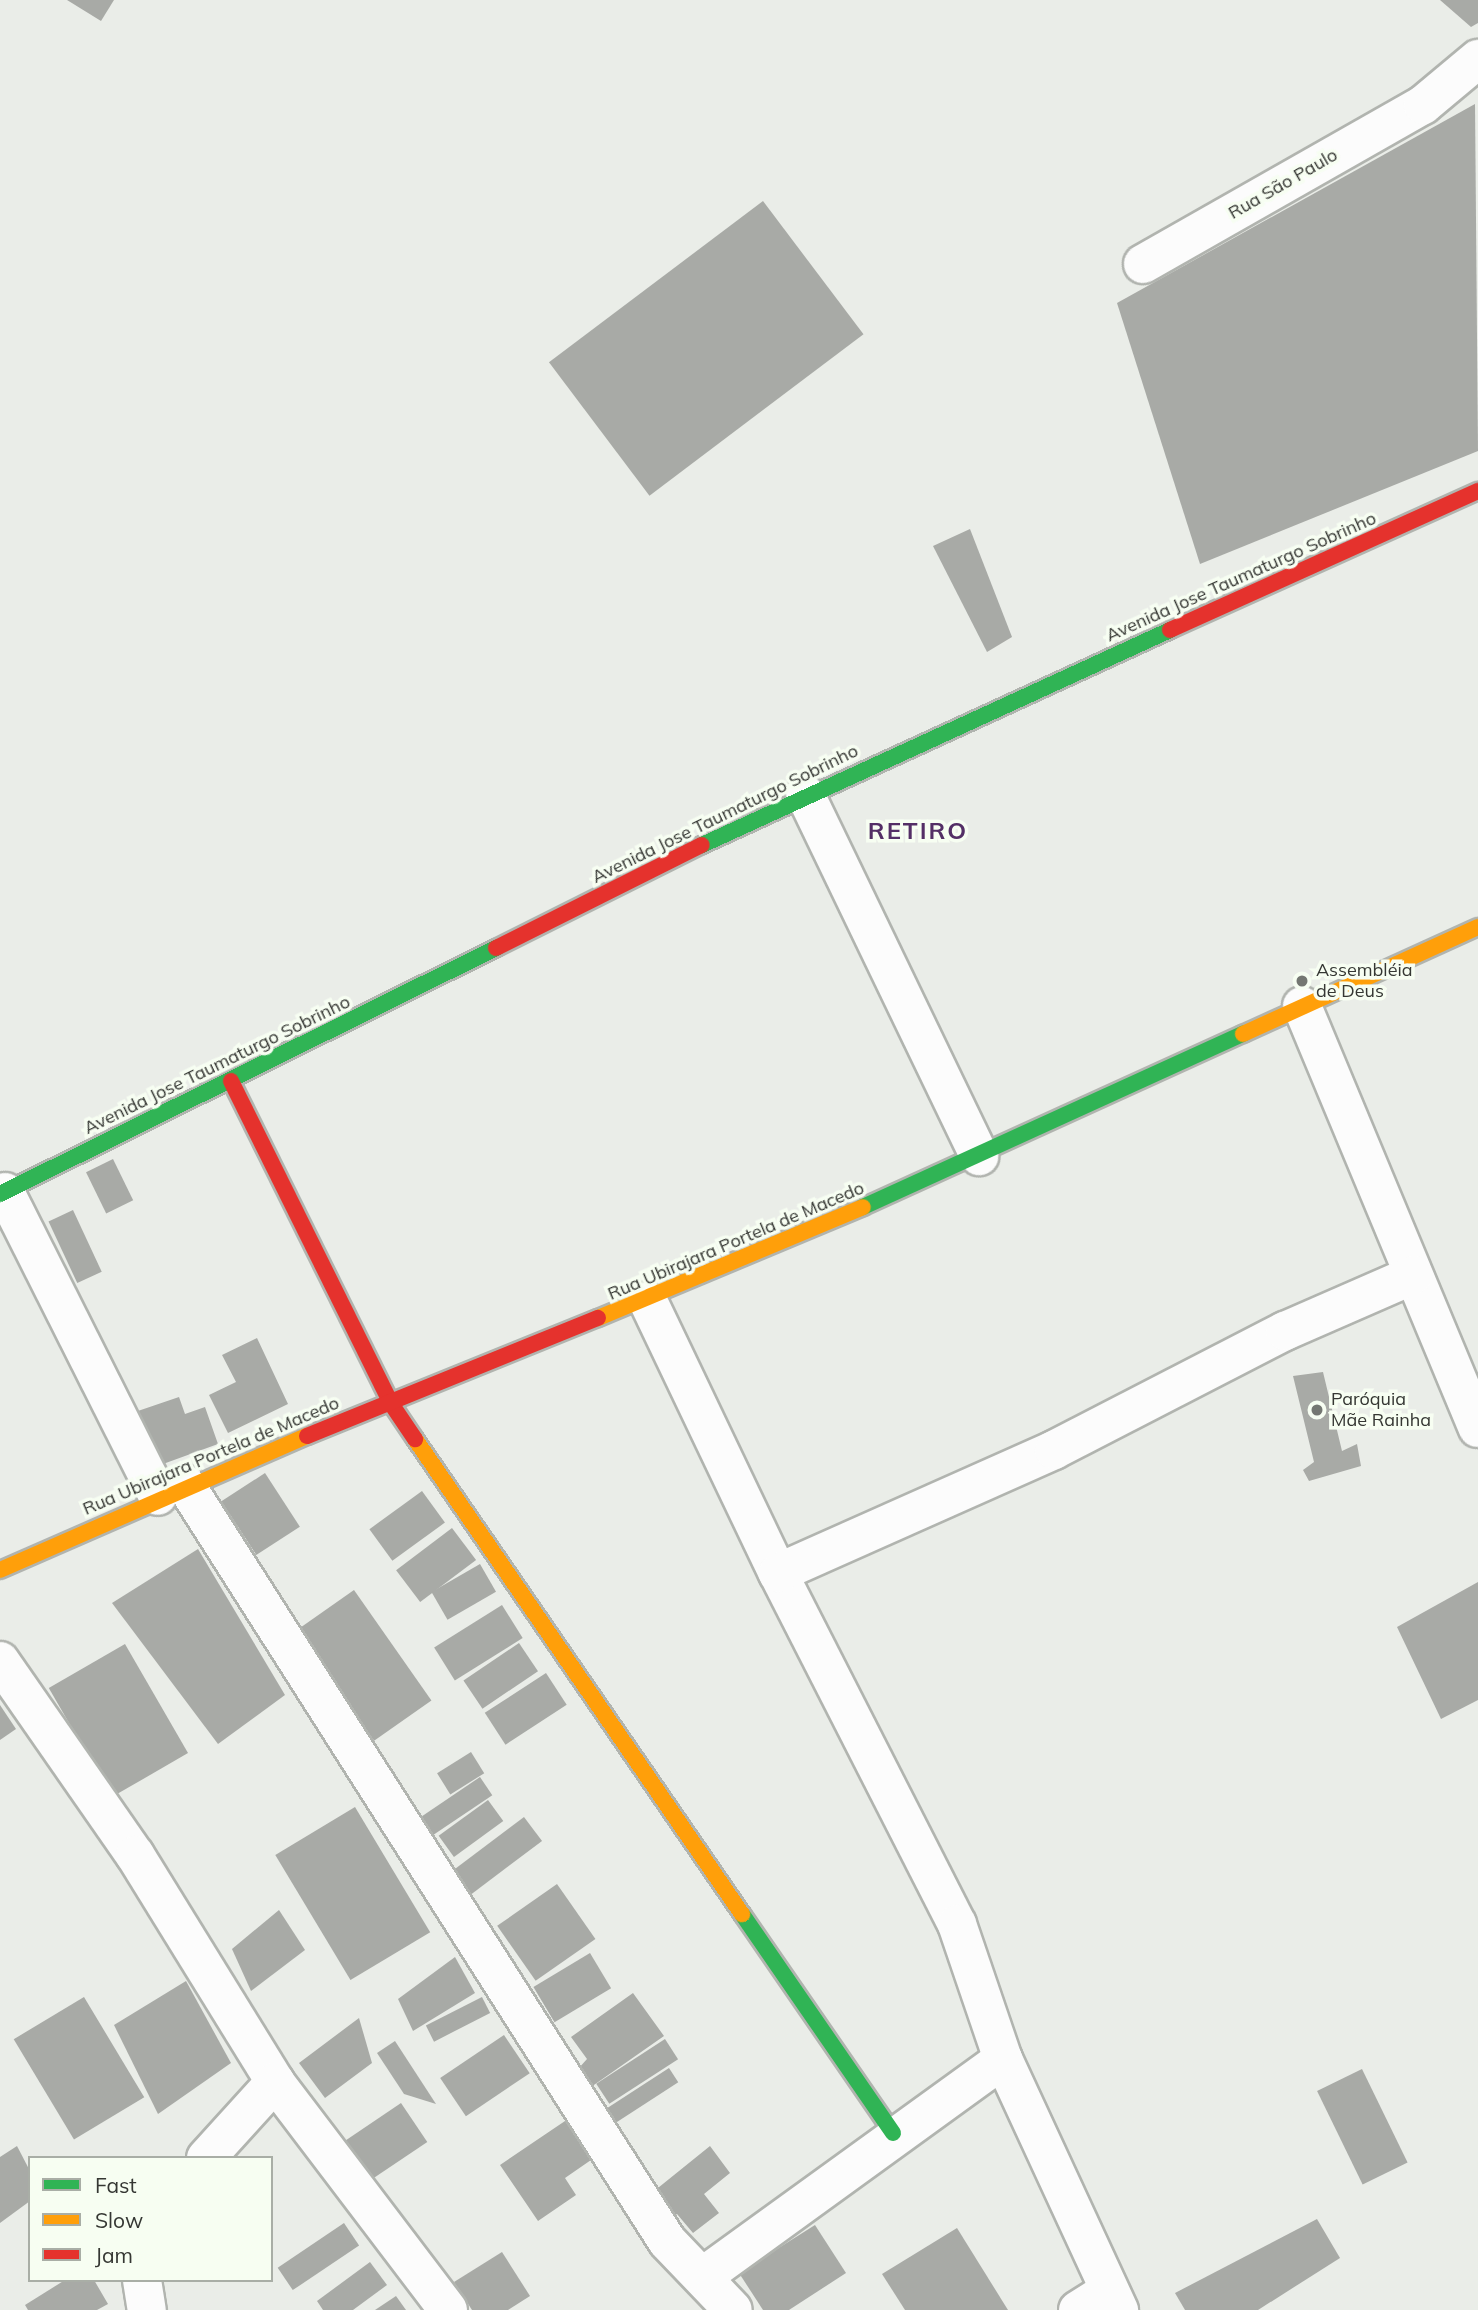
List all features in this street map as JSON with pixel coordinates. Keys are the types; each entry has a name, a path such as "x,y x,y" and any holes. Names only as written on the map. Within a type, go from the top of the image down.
{"street":[{"name":"Rua São Paulo","path":"1143,264 1423,105 1478,59"},
{"name":"Avenida Jose Taumaturgo Sobrinho","path":"2,1193 805,794 1478,491"},
{"path":"805,794 979,1156"},
{"name":"Rua Ubirajara Portela de Macedo","path":"0,1570 172,1490 648,1301 979,1156 1302,1006 1478,928"},
{"path":"1302,1006 1478,1428"},
{"path":"231,1081 390,1402 892,2133"},
{"path":"2,1193 172,1490 667,2241 714,2297 892,2133 1003,2059"},
{"path":"778,1573 1054,1450 1285,1331 1413,1275"},
{"path":"648,1301 778,1573 957,1924 1003,2059 1102,2304"},
{"path":"0,1661 135,1855 275,2082 447,2310"},
{"path":"208,2156 275,2082"},
{"path":"142,2282 147,2310"}],"building":[{"path":"67,0 114,0 101,21"},
{"path":"1440,0 1478,0 1478,23 1471,27"},
{"path":"1475,104 1478,451 1200,564 1117,303"},
{"path":"763,201 864,334 649,496 549,362"},
{"path":"970,529 1012,637 987,652 933,546"},
{"path":"113,1159 133,1200 106,1213 86,1172"},
{"path":"73,1210 102,1272 77,1283 49,1221"},
{"path":"257,1338 288,1404 228,1433 209,1395 236,1382 222,1355"},
{"name":"Paróquia Mãe Rainha","path":"1323,1372 1342,1451 1357,1444 1361,1466 1309,1481 1303,1470 1314,1462 1293,1376"},
{"path":"179,1397 185,1414 205,1407 218,1444 152,1468 132,1413"},
{"path":"265,1473 300,1527 256,1555 221,1501"},
{"path":"422,1491 445,1523 392,1561 369,1529"},
{"path":"452,1528 476,1560 420,1602 396,1570"},
{"path":"198,1549 285,1695 218,1744 112,1603"},
{"path":"480,1564 496,1592 448,1620 432,1592"},
{"path":"1478,1582 1478,1700 1441,1719 1397,1627"},
{"path":"354,1590 431,1701 374,1741 297,1630"},
{"path":"502,1605 523,1638 455,1680 434,1647"},
{"path":"519,1643 538,1671 482,1709 463,1680"},
{"path":"125,1644 188,1753 112,1797 49,1688"},
{"path":"546,1673 567,1705 505,1745 485,1713"},
{"path":"0,1705 16,1729 0,1740"},
{"path":"471,1752 484,1773 450,1794 437,1773"},
{"path":"480,1777 492,1795 431,1837 419,1818"},
{"path":"488,1800 503,1821 454,1857 439,1836"},
{"path":"355,1807 430,1932 350,1980 275,1855"},
{"path":"524,1817 542,1841 471,1895 453,1871"},
{"path":"557,1884 595,1939 536,1981 497,1926"},
{"path":"279,1910 305,1950 251,1991 232,1949"},
{"path":"590,1953 611,1988 555,2022 533,1987"},
{"path":"455,1957 475,1993 413,2031 398,1999"},
{"path":"186,1981 231,2063 158,2114 114,2025"},
{"path":"633,1993 664,2036 591,2087 578,2069 587,2059 571,2037"},
{"path":"84,1997 144,2097 74,2140 14,2039"},
{"path":"482,1997 490,2013 434,2042 426,2026"},
{"path":"359,2018 372,2063 325,2098 299,2063"},
{"path":"504,2035 530,2073 466,2116 440,2078"},
{"path":"665,2039 678,2059 609,2104 596,2084"},
{"path":"395,2041 436,2104 404,2094 377,2053"},
{"path":"669,2068 678,2082 616,2123 607,2108"},
{"path":"1362,2069 1408,2162 1363,2184 1317,2091"},
{"path":"401,2103 427,2142 369,2181 343,2142"},
{"path":"565,2121 591,2160 565,2178 576,2195 538,2221 500,2165"},
{"path":"17,2146 28,2167 28,2202 0,2223 0,2157"},
{"path":"710,2146 730,2173 704,2194 719,2213 693,2233 677,2214 668,2221 648,2196"},
{"path":"1317,2219 1340,2258 1258,2310 1185,2310 1175,2293"},
{"path":"344,2223 359,2245 293,2290 278,2268"},
{"path":"815,2225 846,2273 789,2310 763,2310 739,2273"},
{"path":"957,2228 1008,2310 905,2310 882,2274"},
{"path":"502,2252 530,2296 508,2310 472,2310 454,2282"},
{"path":"370,2262 387,2285 353,2310 323,2310 317,2301"},
{"path":"62,2282 95,2282 108,2304 97,2310 28,2310 25,2305"},
{"path":"396,2296 406,2310 375,2310"}],"traffic: fast":[{"path":"702,845 1170,630"},
{"path":"0,1194 496,948"},
{"path":"863,1207 1243,1034"},
{"path":"742,1914 893,2133"}],"traffic: slow":[{"path":"1243,1034 1478,927"},
{"path":"598,1318 863,1207"},
{"path":"0,1570 307,1436"},
{"path":"415,1439 742,1914"}],"traffic: jam":[{"path":"1170,630 1478,491"},
{"path":"496,948 702,845"},
{"path":"231,1081 390,1402 415,1439"},
{"path":"307,1436 598,1318"}],"place":[{"name":"Assembléia de Deus","path":"1302,981"},
{"name":"Paróquia Mãe Rainha","path":"1317,1410"}],"district":[{"name":"RETIRO","path":"918,831"}]}
